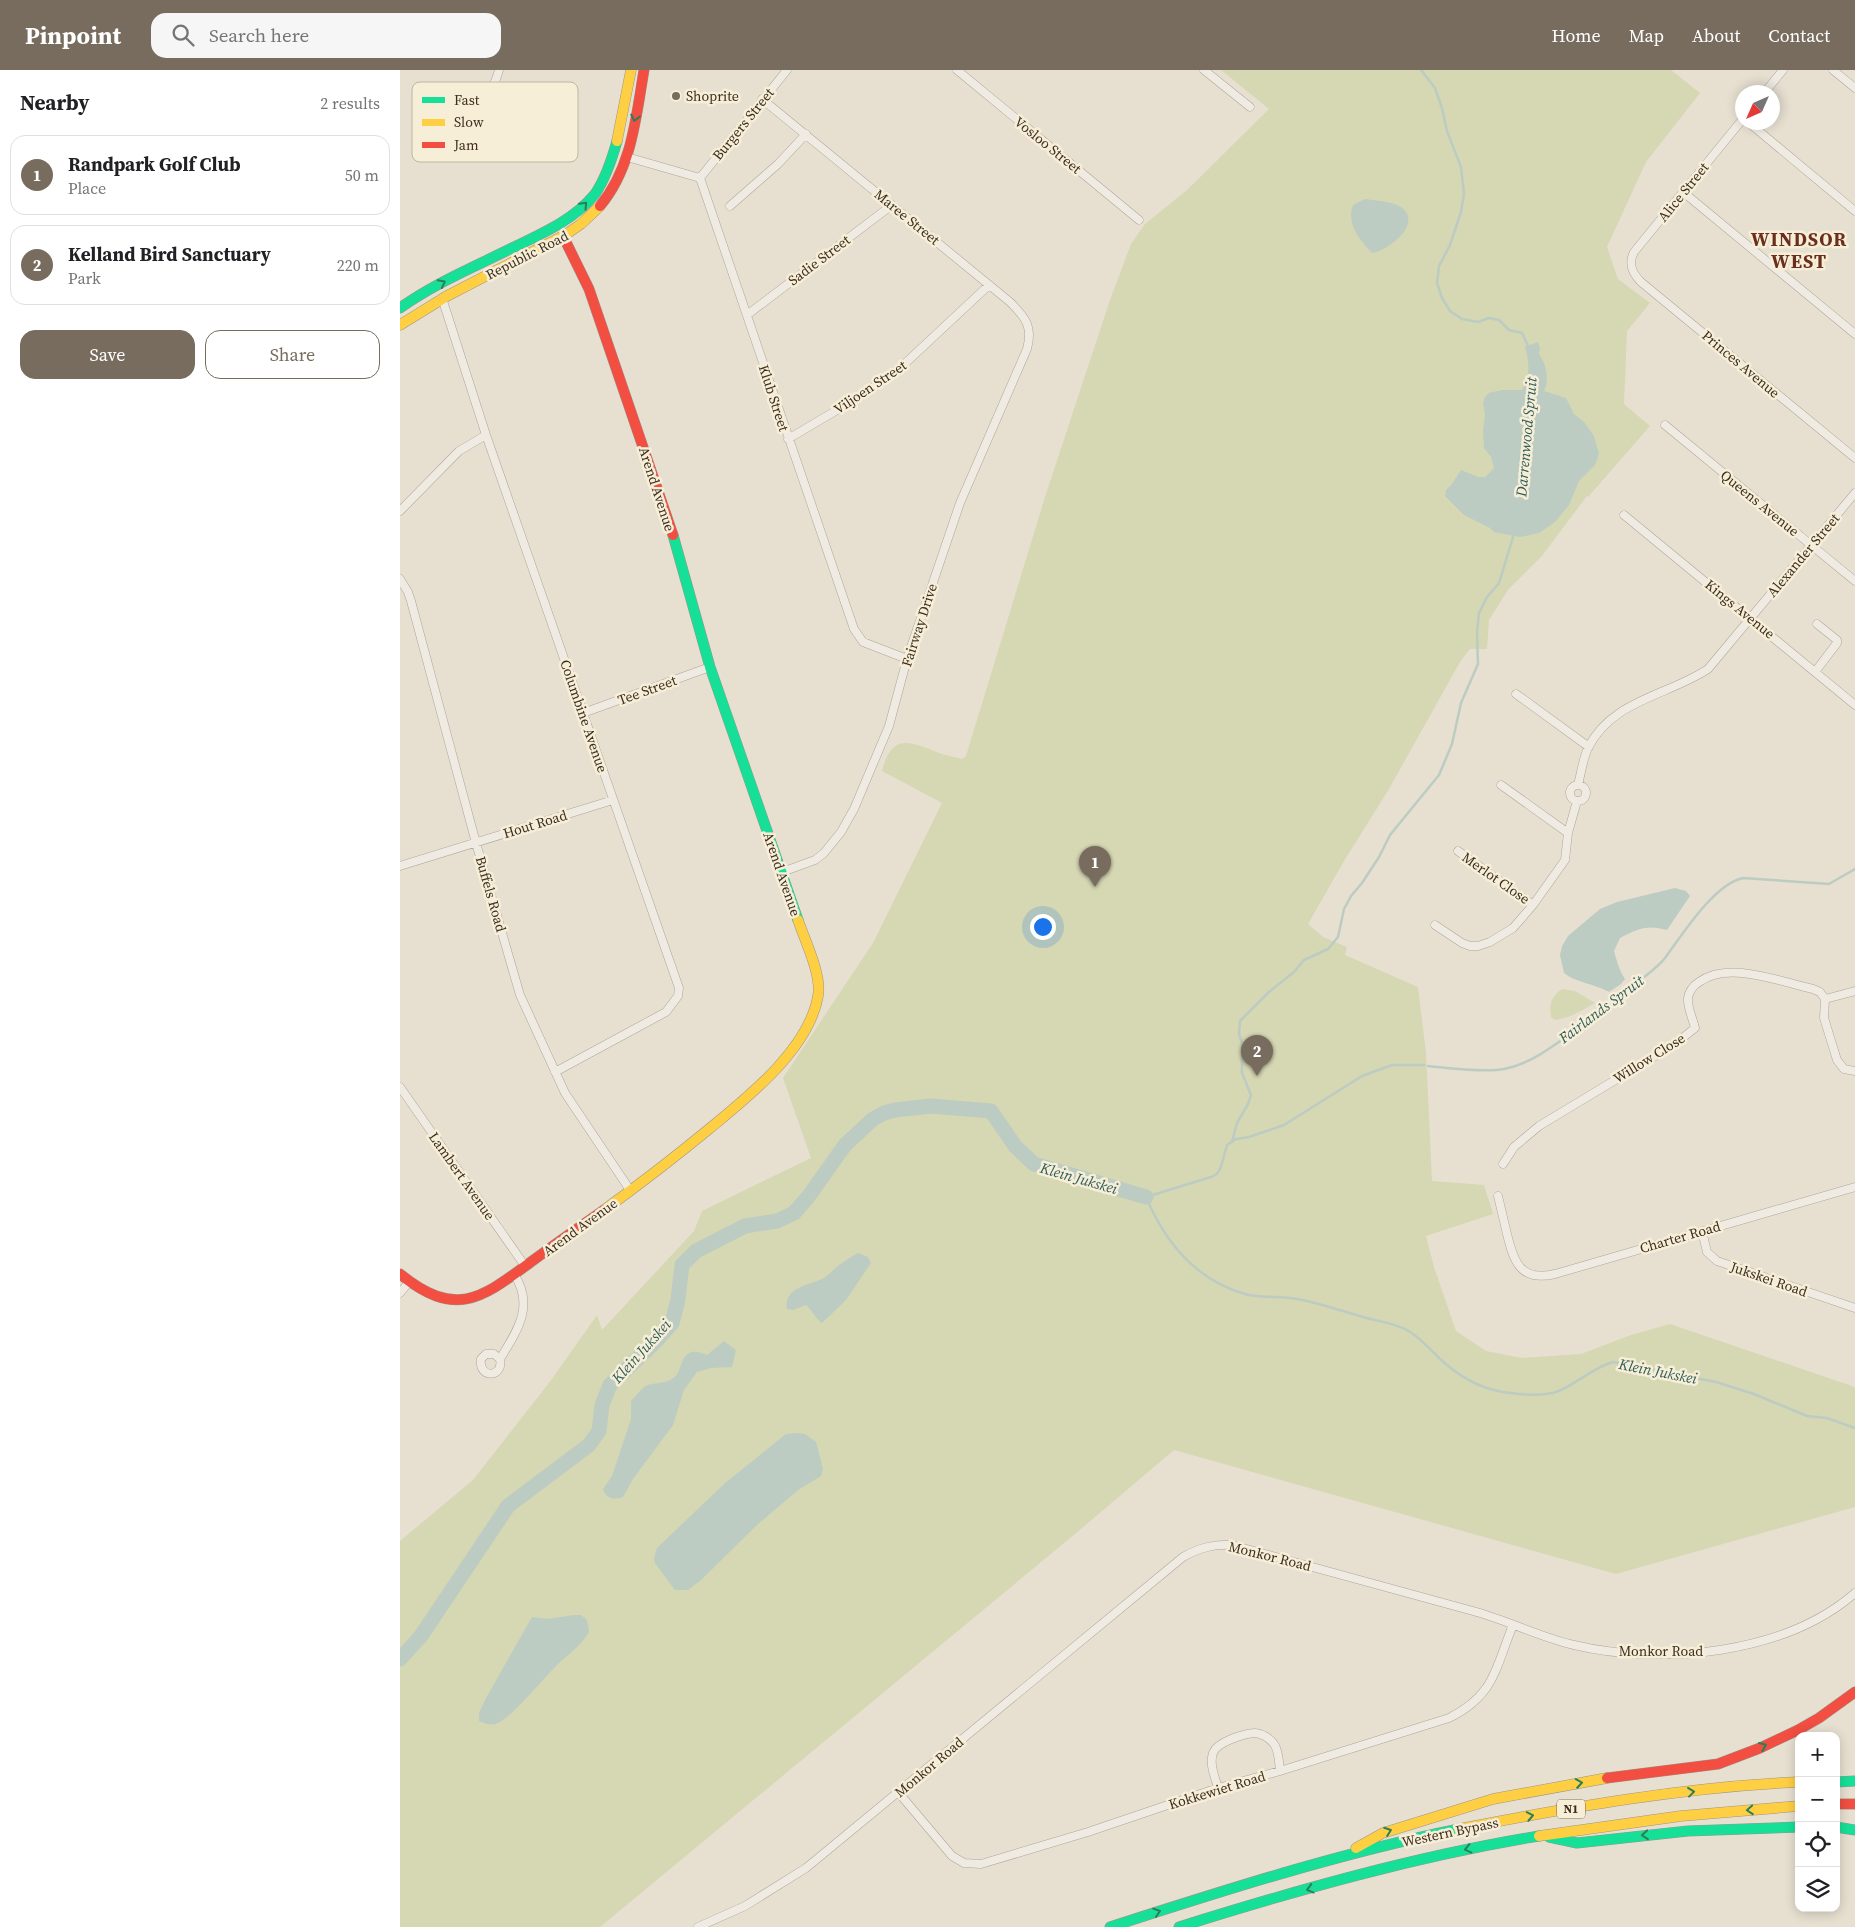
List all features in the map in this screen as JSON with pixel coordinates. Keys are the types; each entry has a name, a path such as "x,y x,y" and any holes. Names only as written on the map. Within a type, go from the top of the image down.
{"main road":[{"name":"Republic Road","path":"400,308 443,282 556,226 578,211 596,192 609,166 631,70"},
{"name":"Republic Road","path":"400,325 442,298 564,238 589,219 612,192 620,176 627,157 644,70"},
{"name":"Arend Avenue","path":"400,1274 423,1292 450,1299 466,1300 489,1291 630,1190 696,1139 764,1081 791,1048 812,1016 819,996 819,982 710,667 667,514 589,289 564,238"},
{"path":"1346,1854 1383,1833 1493,1800 1630,1774 1718,1764 1760,1748 1798,1730 1819,1718 1855,1692"},
{"name":"Western Bypass","path":"1110,1927 1218,1892 1346,1854 1451,1831 1640,1798 1795,1782"},
{"path":"1840,1782 1855,1782"},
{"path":"1840,1804 1855,1804"},
{"name":"Western Bypass","path":"1179,1927 1243,1906 1414,1861 1486,1845 1614,1824 1795,1806"},
{"path":"1546,1836 1577,1843 1690,1830 1735,1827 1795,1827"},
{"path":"1840,1828 1855,1828"}],"street":[{"path":"495,82 499,70"},
{"name":"Burgers Street","path":"700,178 787,70"},
{"name":"Vosloo Street","path":"956,70 1139,220"},
{"path":"1204,70 1250,107"},
{"path":"1771,85 1783,70"},
{"path":"1833,70 1855,88"},
{"name":"Maree Street","path":"762,99 1010,302 1024,316 1030,332 1027,349"},
{"name":"Alice Street","path":"1631,267 1631,258 1634,252 1735,129"},
{"path":"1758,130 1855,211"},
{"path":"730,206 778,164 806,134"},
{"path":"627,157 700,178"},
{"name":"Klub Street","path":"700,178 854,629 864,642 907,659"},
{"path":"1683,192 1855,334"},
{"name":"Sadie Street","path":"747,315 892,205"},
{"name":"Princes Avenue","path":"1631,267 1641,282 1855,458"},
{"name":"Viljoen Street","path":"788,438 864,394 898,370 989,285"},
{"name":"Columbine Avenue","path":"442,298 486,435 679,988 678,996 666,1012 555,1072"},
{"name":"Fairway Drive","path":"782,872 815,860 832,843 850,817 889,726 907,659 960,502 1027,349"},
{"name":"Queens Avenue","path":"1665,425 1855,580"},
{"path":"400,510 459,451 486,435"},
{"name":"Alexander Street","path":"1578,785 1589,747 1601,728 1617,713 1693,679 1708,669 1855,492"},
{"name":"Kings Avenue","path":"1624,515 1855,705"},
{"name":"Buffels Road","path":"400,579 411,601 476,843 520,995 555,1072 576,1110 630,1190"},
{"path":"1815,672 1837,643 1817,624"},
{"name":"Tee Street","path":"583,712 710,667"},
{"path":"1516,694 1589,747"},
{"path":"1501,785 1568,832"},
{"path":"1578,785 1584,788 1586,794 1583,799 1577,801 1570,794 1572,788 1578,785"},
{"name":"Hout Road","path":"400,866 613,800"},
{"path":"1435,925 1462,943 1470,946 1478,946 1501,936 1513,928 1533,905 1564,860 1568,832 1577,801"},
{"name":"Merlot Close","path":"1458,852 1533,905"},
{"name":"Willow Close","path":"1503,1164 1514,1147 1539,1126 1675,1044 1695,1028 1688,997 1691,990 1700,981 1719,974 1748,974 1813,989 1820,992 1825,999"},
{"path":"1855,991 1825,999 1824,1018 1837,1060 1844,1068 1855,1070"},
{"name":"Lambert Avenue","path":"400,1087 525,1266"},
{"name":"Charter Road","path":"1498,1196 1512,1256 1518,1266 1530,1274 1546,1276 1855,1186"},
{"name":"Jukskei Road","path":"1702,1231 1708,1252 1717,1261 1855,1308"},
{"path":"500,1360 520,1326 522,1318 523,1294 514,1274"},
{"path":"400,1293 409,1282"},
{"name":"Monkor Road","path":"698,1927 745,1906 786,1881 832,1847 1183,1557 1200,1548 1232,1545 1478,1612 1572,1645 1604,1651 1667,1654 1706,1651 1751,1644 1789,1632 1826,1614 1855,1593"},
{"name":"Kokkewiet Road","path":"898,1792 952,1856 964,1863 981,1864 1088,1832 1218,1788 1280,1771 1449,1718 1465,1710 1478,1700 1487,1688 1494,1675 1513,1625"},
{"path":"1218,1788 1212,1761 1216,1747 1223,1742 1255,1733 1274,1743 1277,1749 1280,1771"}],"green space":[{"path":"1221,70 1671,70 1700,93 1646,162 1607,247 1618,279 1650,303 1627,331 1624,404 1650,426 1587,496 1541,557 1508,590 1489,620 1487,649 1470,649 1460,662 1389,789 1344,861 1308,924 1323,937 1347,947 1345,955 1418,987 1426,1053 1432,1181 1484,1185 1493,1214 1426,1236 1434,1267 1456,1331 1486,1351 1522,1358 1581,1354 1631,1335 1670,1324 1849,1385 1855,1388 1855,1507 1616,1574 1174,1450 600,1927 400,1927 400,1541 473,1480 552,1379 597,1315 602,1330 694,1231 702,1211 811,1158 783,1078 873,943 942,803 882,771 886,759 891,750 903,743 919,745 941,754 962,759 966,756 1045,497 1110,300 1131,244 1145,224 1187,190 1269,109"},
{"path":"1562,989 1575,991 1595,1003 1571,1016 1555,1020 1551,1017 1550,1008 1553,998"}],"water":[{"path":"1365,199 1387,202 1403,208 1408,219 1404,232 1392,244 1372,253 1355,232 1351,219 1353,205"},
{"path":"1538,342 1539,354 1544,362 1546,372 1547,382 1544,391 1566,398 1574,414 1584,422 1594,436 1599,454 1595,465 1579,481 1569,505 1555,522 1539,533 1520,537 1494,532 1490,528 1464,515 1445,496 1446,490 1461,470 1478,477 1485,477 1494,468 1491,457 1484,448 1483,431 1485,415 1483,404 1485,397 1489,393 1502,390 1522,390 1527,380 1528,369 1525,347"},
{"path":"1675,888 1686,891 1690,896 1667,930 1654,927 1642,928 1620,938 1614,951 1625,979 1621,984 1609,992 1573,979 1564,973 1560,955 1562,946 1568,936 1600,909 1617,902"},
{"path":"858,1253 868,1257 871,1263 846,1300 822,1323 806,1305 793,1310 787,1309 789,1296 798,1288 824,1278 843,1262"},
{"path":"724,1341 736,1350 732,1367 711,1368 697,1372 684,1390 673,1425 633,1479 623,1497 608,1497 603,1489 612,1476 631,1419 631,1401 646,1386 671,1380 679,1371 684,1358 688,1354 696,1352 707,1355"},
{"path":"786,1434 805,1434 816,1442 823,1469 821,1476 798,1490 757,1525 700,1581 688,1590 675,1590 655,1563 654,1558 657,1548 724,1484"},
{"path":"581,1615 587,1620 589,1632 582,1642 504,1719 493,1724 479,1721 479,1713 486,1698 532,1617 548,1619"}],"waterway":[{"name":"Darrenwood Spruit","path":"1421,70 1435,88 1442,108 1447,131 1461,167 1464,194 1461,212 1450,245 1439,266 1437,283 1442,298 1450,311 1462,319 1478,322 1489,318 1499,320 1509,330 1522,333 1529,348"},
{"name":"Darrenwood Spruit","path":"1232,1142 1237,1123 1251,1095 1242,1073 1240,1021 1269,992 1294,972 1304,960 1328,949 1338,937 1344,909 1351,896 1379,857 1390,835 1439,775 1452,744 1461,703 1478,664 1477,633 1479,613 1487,597 1499,583 1514,534"},
{"name":"Fairlands Spruit","path":"1428,1066 1466,1070 1496,1070 1514,1067 1540,1054 1600,1013 1657,966 1710,900 1732,882 1743,878 1829,884 1855,869"},
{"name":"Klein Jukskei","path":"1424,1065 1392,1065 1362,1076 1284,1125 1249,1137 1236,1139 1227,1145 1217,1174 1146,1197 1154,1214 1173,1244 1184,1257 1197,1269 1227,1288 1251,1295 1306,1301 1402,1328 1418,1337 1442,1361 1461,1375 1493,1390 1527,1395 1553,1393 1613,1362 1716,1382 1754,1394 1807,1416 1827,1418 1855,1428"},
{"name":"Klein Jukskei","path":"400,1659 421,1636 508,1506 589,1445 599,1431 602,1405 610,1385 672,1323 678,1300 682,1265 696,1251 745,1226 777,1221 794,1213 808,1197 845,1145 873,1119 895,1110 931,1106 991,1111 1015,1146 1034,1164 1146,1197"}],"traffic: fast":[{"path":"400,308 441,283 545,232 567,219 587,203 599,188 617,141"},
{"path":"673,535 710,667 798,920"},
{"path":"1840,1782 1855,1781"},
{"path":"1549,1837 1577,1843 1688,1831 1795,1827"},
{"path":"1840,1828 1855,1830"},
{"path":"1110,1927 1327,1861 1370,1849 1459,1829"},
{"path":"1179,1927 1358,1875 1448,1853 1539,1836"}],"traffic: slow":[{"path":"617,141 631,70"},
{"path":"400,325 447,296 565,235 581,224 600,206"},
{"path":"604,1210 670,1160 741,1102 775,1070 803,1035 812,1016 819,988 815,968 798,920"},
{"path":"1356,1848 1383,1833 1493,1799 1607,1778"},
{"path":"1459,1829 1543,1813 1671,1793 1795,1782"},
{"path":"1539,1836 1681,1816 1795,1806"}],"traffic: jam":[{"path":"600,206 611,191 626,159 635,124 644,70"},
{"path":"564,238 589,289 673,535"},
{"path":"400,1274 420,1288 438,1297 455,1300 470,1298 501,1284 604,1210"},
{"path":"1607,1778 1718,1764 1760,1748 1798,1730 1819,1718 1855,1692"},
{"path":"1840,1804 1855,1804"}],"place":[{"name":"Shoprite","path":"676,96"},
{"name":"Randpark Golf Club","path":"1095,887"},
{"name":"Kelland Bird Sanctuary","path":"1257,1076"}],"district":[{"name":"WINDSOR WEST","path":"1799,250"}]}
